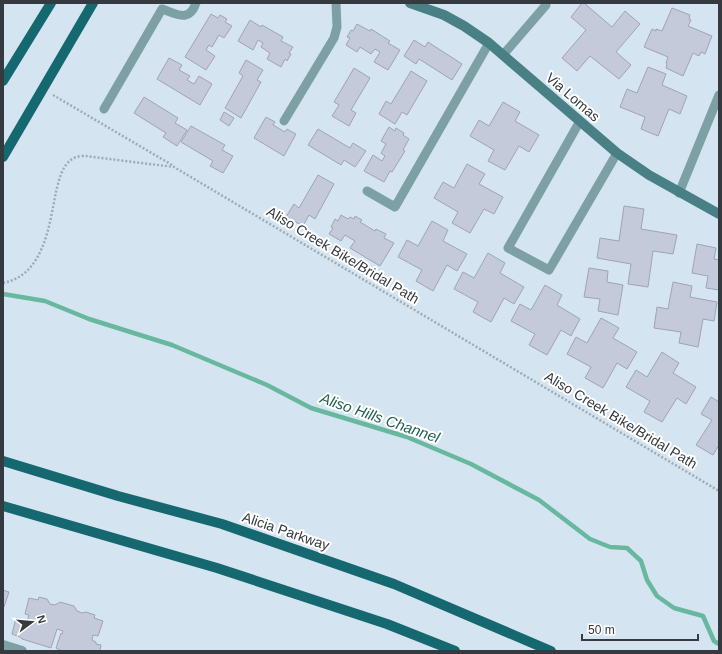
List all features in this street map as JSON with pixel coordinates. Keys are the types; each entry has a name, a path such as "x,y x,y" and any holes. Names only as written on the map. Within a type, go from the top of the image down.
{"main road":[{"path":"3,81 51,3"},
{"path":"3,157 93,3"},
{"name":"Alicia Parkway","path":"3,460 118,496 222,524 365,573 551,651"},
{"path":"3,506 217,568 387,624 455,651"}],"street":[{"name":"Via Lomas","path":"410,3 444,15 489,42 617,153 679,193 719,214"},
{"path":"3,644 22,651"}],"lane":[{"path":"104,109 162,8 181,16 188,15 194,9 196,3"},
{"path":"284,121 334,38 337,27 336,3"},
{"path":"503,55 546,5"},
{"path":"367,191 395,207 489,42"},
{"path":"679,193 719,95"},
{"path":"580,122 508,248 549,270 617,153"}],"path":[{"path":"43,89 174,167"},
{"name":"Aliso Creek Bike/Bridal Path","path":"3,283 11,282 26,273 37,260 43,247 59,180 64,167 74,158 86,156 174,167 719,491"}],"building":[{"path":"582,3 584,3 612,27 625,11 640,24 616,52 631,65 619,79 590,56 577,71 562,58 586,30 571,17"},
{"path":"672,8 690,15 689,19 691,20 688,26 712,36 705,54 701,52 699,56 693,53 683,76 666,68 668,57 644,47 652,29 662,31"},
{"path":"211,14 218,18 220,15 227,19 225,22 232,26 224,38 219,35 212,47 209,45 206,50 215,56 206,70 185,57"},
{"path":"250,20 283,37 281,41 293,47 289,53 291,54 287,61 285,59 281,67 267,59 270,53 261,47 263,43 258,40 253,50 238,41"},
{"path":"357,24 370,31 371,29 390,41 388,43 400,50 388,70 374,62 380,52 375,49 371,54 360,47 357,52 346,45 350,38 347,37"},
{"path":"414,40 425,47 428,42 462,64 452,80 419,59 416,64 404,56"},
{"path":"169,58 182,65 179,70 190,76 187,80 194,84 199,76 212,84 200,105 157,79"},
{"path":"246,60 263,70 257,80 261,82 241,118 225,108 243,76 239,73"},
{"path":"648,67 666,74 662,85 687,96 680,114 669,109 658,136 641,129 645,117 620,107 627,89 637,93"},
{"path":"354,68 370,78 351,110 356,113 349,126 332,116 339,105 334,102"},
{"path":"411,71 427,81 407,115 402,112 395,124 379,114 386,101 391,104"},
{"path":"144,97 178,118 175,123 187,130 177,146 163,137 166,133 134,113"},
{"path":"503,102 520,112 515,121 539,135 529,152 519,146 505,170 488,161 494,150 470,136 479,120 489,126"},
{"path":"224,112 234,118 229,126 220,120"},
{"path":"266,117 275,122 273,125 285,132 287,129 296,134 284,156 254,138"},
{"path":"191,126 225,145 222,150 233,156 223,173 210,166 213,161 181,142"},
{"path":"389,127 395,131 396,128 404,133 403,135 409,139 403,150 405,151 392,172 390,171 384,182 364,171 373,155 382,161 385,156 381,153 386,144 381,141"},
{"path":"318,129 350,148 353,143 366,151 355,167 344,160 341,165 308,145"},
{"path":"467,164 485,174 479,184 503,197 494,214 484,209 470,233 452,223 458,212 434,198 443,182 454,188"},
{"path":"318,175 334,184 315,219 309,215 303,226 286,217 294,204 299,208"},
{"path":"624,206 644,209 641,229 677,235 673,254 653,251 648,287 628,284 631,264 597,258 600,238 619,241"},
{"path":"341,215 348,219 350,217 354,219 355,216 362,220 360,222 375,231 376,229 386,234 384,238 394,243 380,266 350,248 355,241 345,235 341,241 329,234 333,228 331,227 335,219 338,221"},
{"path":"432,221 448,230 443,241 467,254 457,271 447,265 433,291 416,281 422,270 398,257 407,240 418,246"},
{"path":"697,244 716,248 714,259 719,260 719,290 706,288 708,276 692,273"},
{"path":"488,253 505,263 500,273 524,287 514,304 504,298 491,322 473,312 478,302 454,289 463,272 474,278"},
{"path":"589,268 608,271 607,282 623,285 618,315 598,311 600,299 584,297"},
{"path":"673,282 692,286 690,297 717,302 714,321 703,319 698,347 679,343 681,332 654,328 657,307 668,309"},
{"path":"545,285 562,295 557,305 580,319 571,336 561,330 547,355 529,345 535,334 511,321 520,304 531,310"},
{"path":"601,318 619,328 613,338 637,352 627,369 617,363 603,388 585,378 591,367 567,354 576,337 587,343"},
{"path":"662,352 679,363 673,373 696,387 686,404 677,398 662,422 644,412 650,401 626,387 636,370 647,377"},
{"path":"711,397 719,402 719,445 713,455 696,445 712,420 701,414"},
{"path":"3,590 9,592 4,607 3,607"},
{"path":"39,597 47,599 50,604 55,605 60,602 74,606 77,611 95,615 94,618 103,621 98,636 93,635 92,640 96,642 96,644 101,645 100,651 62,651 56,648 63,631 57,629 51,648 22,639 12,634 16,618 27,621 29,615 25,614 29,598 38,600"}],"waterway":[{"name":"Aliso Hills Channel","path":"3,294 45,301 89,319 172,345 267,385 311,408 407,437 471,464 539,500 590,539 610,547 627,548 641,561 647,580 657,596 674,608 703,616 714,641 719,644"}]}
